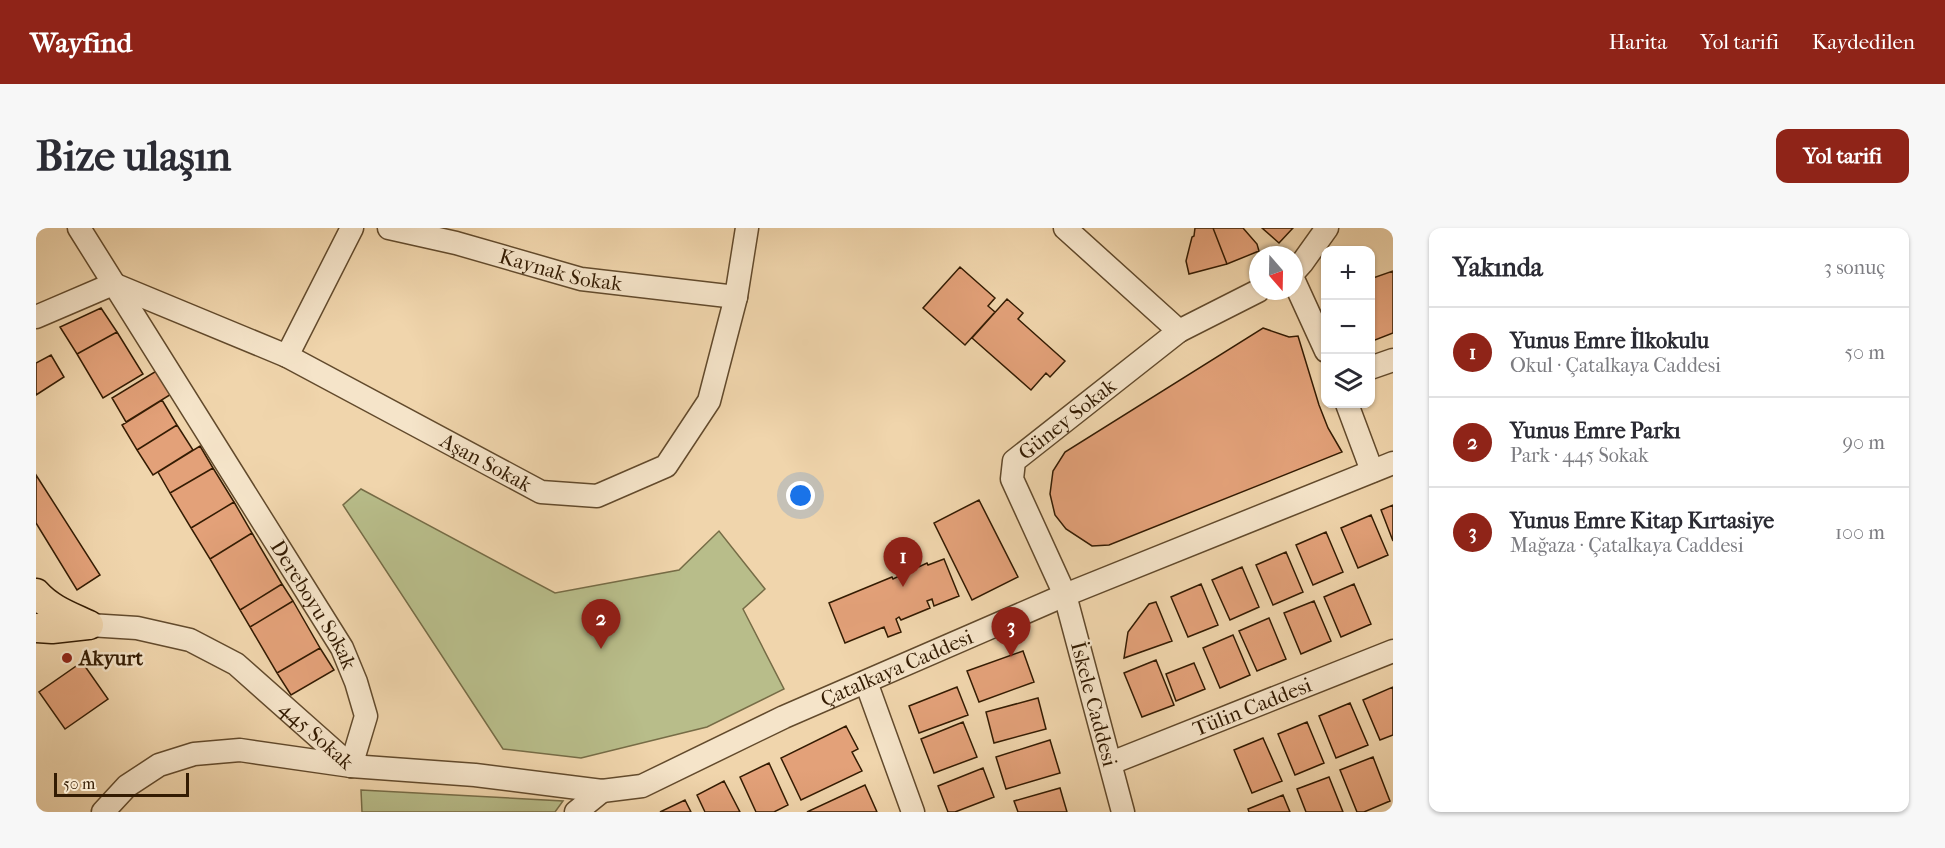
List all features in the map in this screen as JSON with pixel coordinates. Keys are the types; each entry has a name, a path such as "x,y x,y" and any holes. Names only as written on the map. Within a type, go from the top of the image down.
{"main road":[{"name":"445 Sokak","path":"36,592 42,600 64,614 89,625"},
{"name":"445 Sokak","path":"36,628 52,629 89,625"}],"street":[{"name":"Dereboyu Sokak","path":"79,228 342,648 356,682 366,716 351,766"},
{"path":"287,356 352,228"},
{"name":"Kaynak Sokak","path":"389,228 456,243 581,279 736,297"},
{"name":"Aşan Sokak","path":"113,284 287,356 541,492 597,496 666,465 709,401 736,297 747,228"},
{"path":"1065,228 1179,331"},
{"path":"1303,262 1327,228"},
{"path":"36,317 113,284"},
{"name":"Güney Sokak","path":"1065,595 1012,479 1014,461 1179,331 1249,296"},
{"path":"1303,300 1321,340"},
{"path":"1375,367 1393,360"},
{"path":"1349,408 1383,467"},
{"name":"Çatalkaya Caddesi","path":"602,791 642,786 784,717 1065,595 1383,467"},
{"name":"İskele Caddesi","path":"1065,595 1123,812"},
{"name":"445 Sokak","path":"89,625 137,628 190,640 236,664 351,766 475,775 602,791"},
{"name":"Tülin Caddesi","path":"1111,763 1393,651"},
{"path":"866,682 913,812"},
{"path":"103,812 127,786 159,765 194,754 240,750 351,766"},
{"path":"576,812 602,791"}],"green space":[{"path":"361,489 555,593 679,570 719,531 765,589 743,609 784,689 707,727 581,758 503,749 343,505"},
{"path":"361,790 563,801 555,812 362,812"}],"building":[{"path":"1195,228 1213,228 1227,264 1189,274 1186,261"},
{"path":"1213,228 1243,228 1258,246 1249,246 1249,255 1227,264"},
{"path":"1262,228 1293,228 1279,243"},
{"path":"960,267 995,298 988,306 995,312 965,345 923,308"},
{"path":"1393,271 1393,333 1375,340 1375,300 1375,277"},
{"path":"1007,299 1023,313 1018,319 1065,361 1050,377 1046,373 1031,390 972,338"},
{"path":"101,308 117,332 77,354 60,327"},
{"path":"1263,328 1289,337 1298,336 1319,405 1328,428 1342,452 1109,545 1092,546 1066,529 1055,515 1050,494 1053,471 1065,452"},
{"path":"117,332 143,374 103,398 77,354"},
{"path":"51,355 64,377 36,395 36,363"},
{"path":"158,370 173,393 126,422 112,398"},
{"path":"162,400 177,425 137,450 122,425"},
{"path":"177,425 193,450 153,475 137,450"},
{"path":"200,446 213,468 170,493 158,472"},
{"path":"213,468 234,502 191,528 170,493"},
{"path":"36,475 100,575 77,590 36,523"},
{"path":"979,500 1018,577 972,600 934,523"},
{"path":"234,502 252,533 210,559 191,528"},
{"path":"1393,505 1393,541 1381,510"},
{"path":"1371,515 1388,555 1358,568 1341,528"},
{"path":"1326,532 1343,572 1313,585 1296,545"},
{"path":"252,533 282,584 240,610 210,559"},
{"path":"1286,552 1303,592 1273,605 1256,565"},
{"path":"944,559 959,596 934,606 932,599 927,601 930,608 901,620 899,617 896,619 901,632 888,637 884,627 845,643 829,603 892,577 893,579 927,563 928,565"},
{"path":"1242,567 1259,607 1230,620 1212,580"},
{"path":"282,584 293,601 250,627 240,610"},
{"path":"1201,584 1218,625 1188,637 1171,597"},
{"path":"1354,584 1371,624 1341,637 1324,597"},
{"path":"293,601 320,648 277,673 250,627"},
{"path":"1314,601 1331,641 1301,654 1284,613"},
{"path":"1156,602 1172,641 1124,658 1128,632 1149,604"},
{"path":"1269,618 1286,659 1257,671 1239,631"},
{"path":"1233,635 1250,675 1220,688 1203,648"},
{"path":"320,648 334,670 291,695 277,673"},
{"path":"1023,651 1034,682 979,702 967,671"},
{"path":"1156,660 1174,705 1142,717 1124,673"},
{"path":"82,662 108,699 65,729 39,692"},
{"path":"1194,663 1205,689 1176,701 1166,674"},
{"path":"957,687 968,715 919,733 909,706"},
{"path":"1393,687 1393,735 1380,740 1363,700"},
{"path":"1038,698 1046,729 994,743 986,712"},
{"path":"1350,703 1368,745 1336,758 1319,716"},
{"path":"963,722 977,757 934,773 921,739"},
{"path":"1307,722 1324,763 1295,775 1278,734"},
{"path":"846,726 858,749 852,752 862,771 801,800 781,758"},
{"path":"1263,738 1282,781 1252,793 1234,750"},
{"path":"1050,740 1060,773 1006,789 996,757"},
{"path":"1373,757 1390,801 1364,812 1357,812 1340,770"},
{"path":"769,763 788,805 774,812 756,812 740,777"},
{"path":"983,768 994,797 955,812 948,812 938,786"},
{"path":"1329,777 1343,812 1306,812 1297,789"},
{"path":"724,781 740,812 705,812 697,795"},
{"path":"865,785 877,812 807,812"},
{"path":"1060,788 1067,812 1018,812 1014,801"},
{"path":"1283,795 1290,812 1249,812 1248,809"},
{"path":"685,800 691,812 660,812"}],"place":[{"name":"Yunus Emre İlkokulu","path":"903,587"},
{"name":"Yunus Emre Parkı","path":"601,649"},
{"name":"Yunus Emre Kitap Kırtasiye","path":"1011,657"},
{"name":"Akyurt","path":"67,658"}]}
